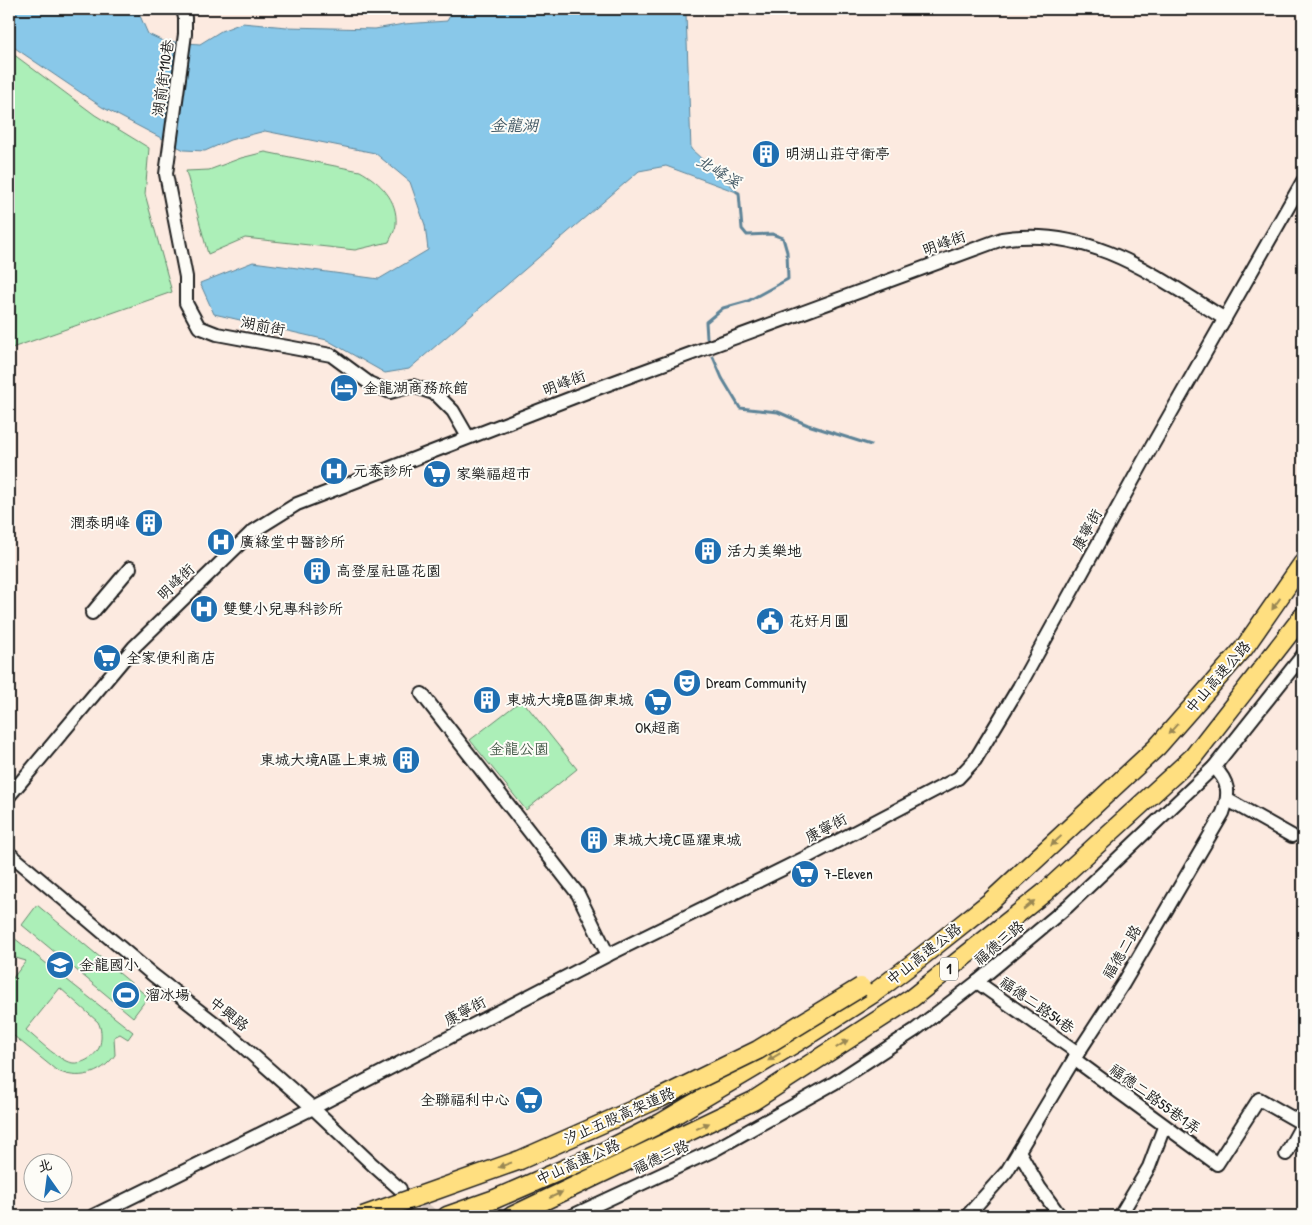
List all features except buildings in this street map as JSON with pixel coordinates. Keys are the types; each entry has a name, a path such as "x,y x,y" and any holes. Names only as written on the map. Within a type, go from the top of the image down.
{"highway":[{"name":"中山高速公路","path":"447,1216 495,1199 599,1154 661,1123 799,1041 874,993 916,962 1018,876 1157,747 1244,648 1303,563"},
{"name":"中山高速公路","path":"512,1216 753,1102 912,998 1044,893 1193,757 1303,616"},
{"name":"汐止五股高架道路","path":"363,1216 520,1160 660,1098 758,1050 957,928"}],"street":[{"name":"湖前街110巷","path":"169,151 185,34 183,9"},
{"name":"湖前街","path":"169,151 166,174 186,277 186,303 199,327 216,334 331,355 369,383 390,392 413,386 436,394 452,411 468,437"},
{"name":"康寧街","path":"93,1216 313,1108 608,955 809,856 958,778 975,760 1020,687 1142,462 1303,181"},
{"name":"明峰街","path":"9,796 134,647 252,532 297,504 468,437 993,242 1024,236 1063,239 1095,246 1143,268 1225,319"},
{"path":"92,613 130,568"},
{"name":"福德三路","path":"572,1216 689,1163 827,1088 915,1030 977,982 1068,906 1214,767 1303,655"},
{"path":"422,694 578,894 608,955"},
{"path":"1214,767 1223,776 1228,791 1228,800 1292,836"},
{"name":"福德二路","path":"967,1216 1007,1171 1076,1056 1123,984 1223,813 1228,800"},
{"name":"中興路","path":"9,853 153,975 230,1035 313,1108 372,1165 400,1189"},
{"name":"福德二路54巷","path":"977,982 1076,1056"},
{"name":"福德二路55巷1弄","path":"1076,1056 1164,1127 1217,1164 1259,1099 1303,1123"},
{"path":"1286,1154 1303,1123"},
{"path":"1120,1216 1149,1167 1164,1127"},
{"path":"1019,1151 1039,1187 1060,1216"}],"green space":[{"path":"9,51 95,115 149,148 145,194 172,292 9,349"},
{"path":"265,152 360,171 367,175 381,186 394,207 396,226 389,242 355,250 245,238 208,254 186,171 209,170 241,158"},
{"name":"金龍公園","path":"522,700 577,769 526,810 470,740"},
{"path":"37,905 148,997 133,1017 22,925"},
{"path":"9,934 133,1032 128,1039 120,1034 114,1037 115,1055 109,1062 88,1074 72,1075 64,1073 56,1070 9,1032 9,983 26,961 9,956","holes":["60,988 98,1022 101,1035 99,1048 89,1059 75,1063 66,1061 56,1055 26,1030"]}],"water":[{"name":"金龍湖","path":"9,9 137,9 148,34 163,41 200,44 221,31 242,23 287,27 375,29 404,24 447,21 454,9 692,9 686,14 691,149 739,193 666,166 639,171 409,369 385,373 327,340 214,314 200,283 253,262 379,279 428,250 425,225 410,182 375,153 265,131 230,140 205,151 184,150 102,107 9,44"}],"waterway":[{"name":"北峰溪","path":"707,338 706,322 723,308 748,301 788,279 787,252 783,238 772,234 747,235 742,229 739,193 737,192"},
{"name":"北峰溪","path":"713,357 722,378 740,408 778,412 808,425 871,445"}],"tunnel":[{"path":"408,1195 434,1216"}],"place":[{"name":"明湖山莊守衛亭","path":"766,154"},
{"name":"金龍湖商務旅館","path":"344,388"},
{"name":"元泰診所","path":"334,471"},
{"name":"家樂福超市","path":"437,474"},
{"name":"潤泰明峰","path":"149,523"},
{"name":"廣緣堂中醫診所","path":"221,542"},
{"name":"活力美樂地","path":"708,551"},
{"name":"高登屋社區花園","path":"317,571"},
{"name":"雙雙小兒專科診所","path":"204,609"},
{"name":"花好月圓","path":"770,621"},
{"name":"全家便利商店","path":"107,658"},
{"name":"Dream Community","path":"687,683"},
{"name":"東城大境B區御東城","path":"487,700"},
{"name":"OK超商","path":"658,702"},
{"name":"東城大境A區上東城","path":"406,760"},
{"name":"東城大境C區耀東城","path":"594,840"},
{"name":"7-Eleven","path":"805,874"},
{"name":"金龍國小","path":"60,965"},
{"name":"溜冰場","path":"126,995"},
{"name":"全聯福利中心","path":"529,1100"}]}
